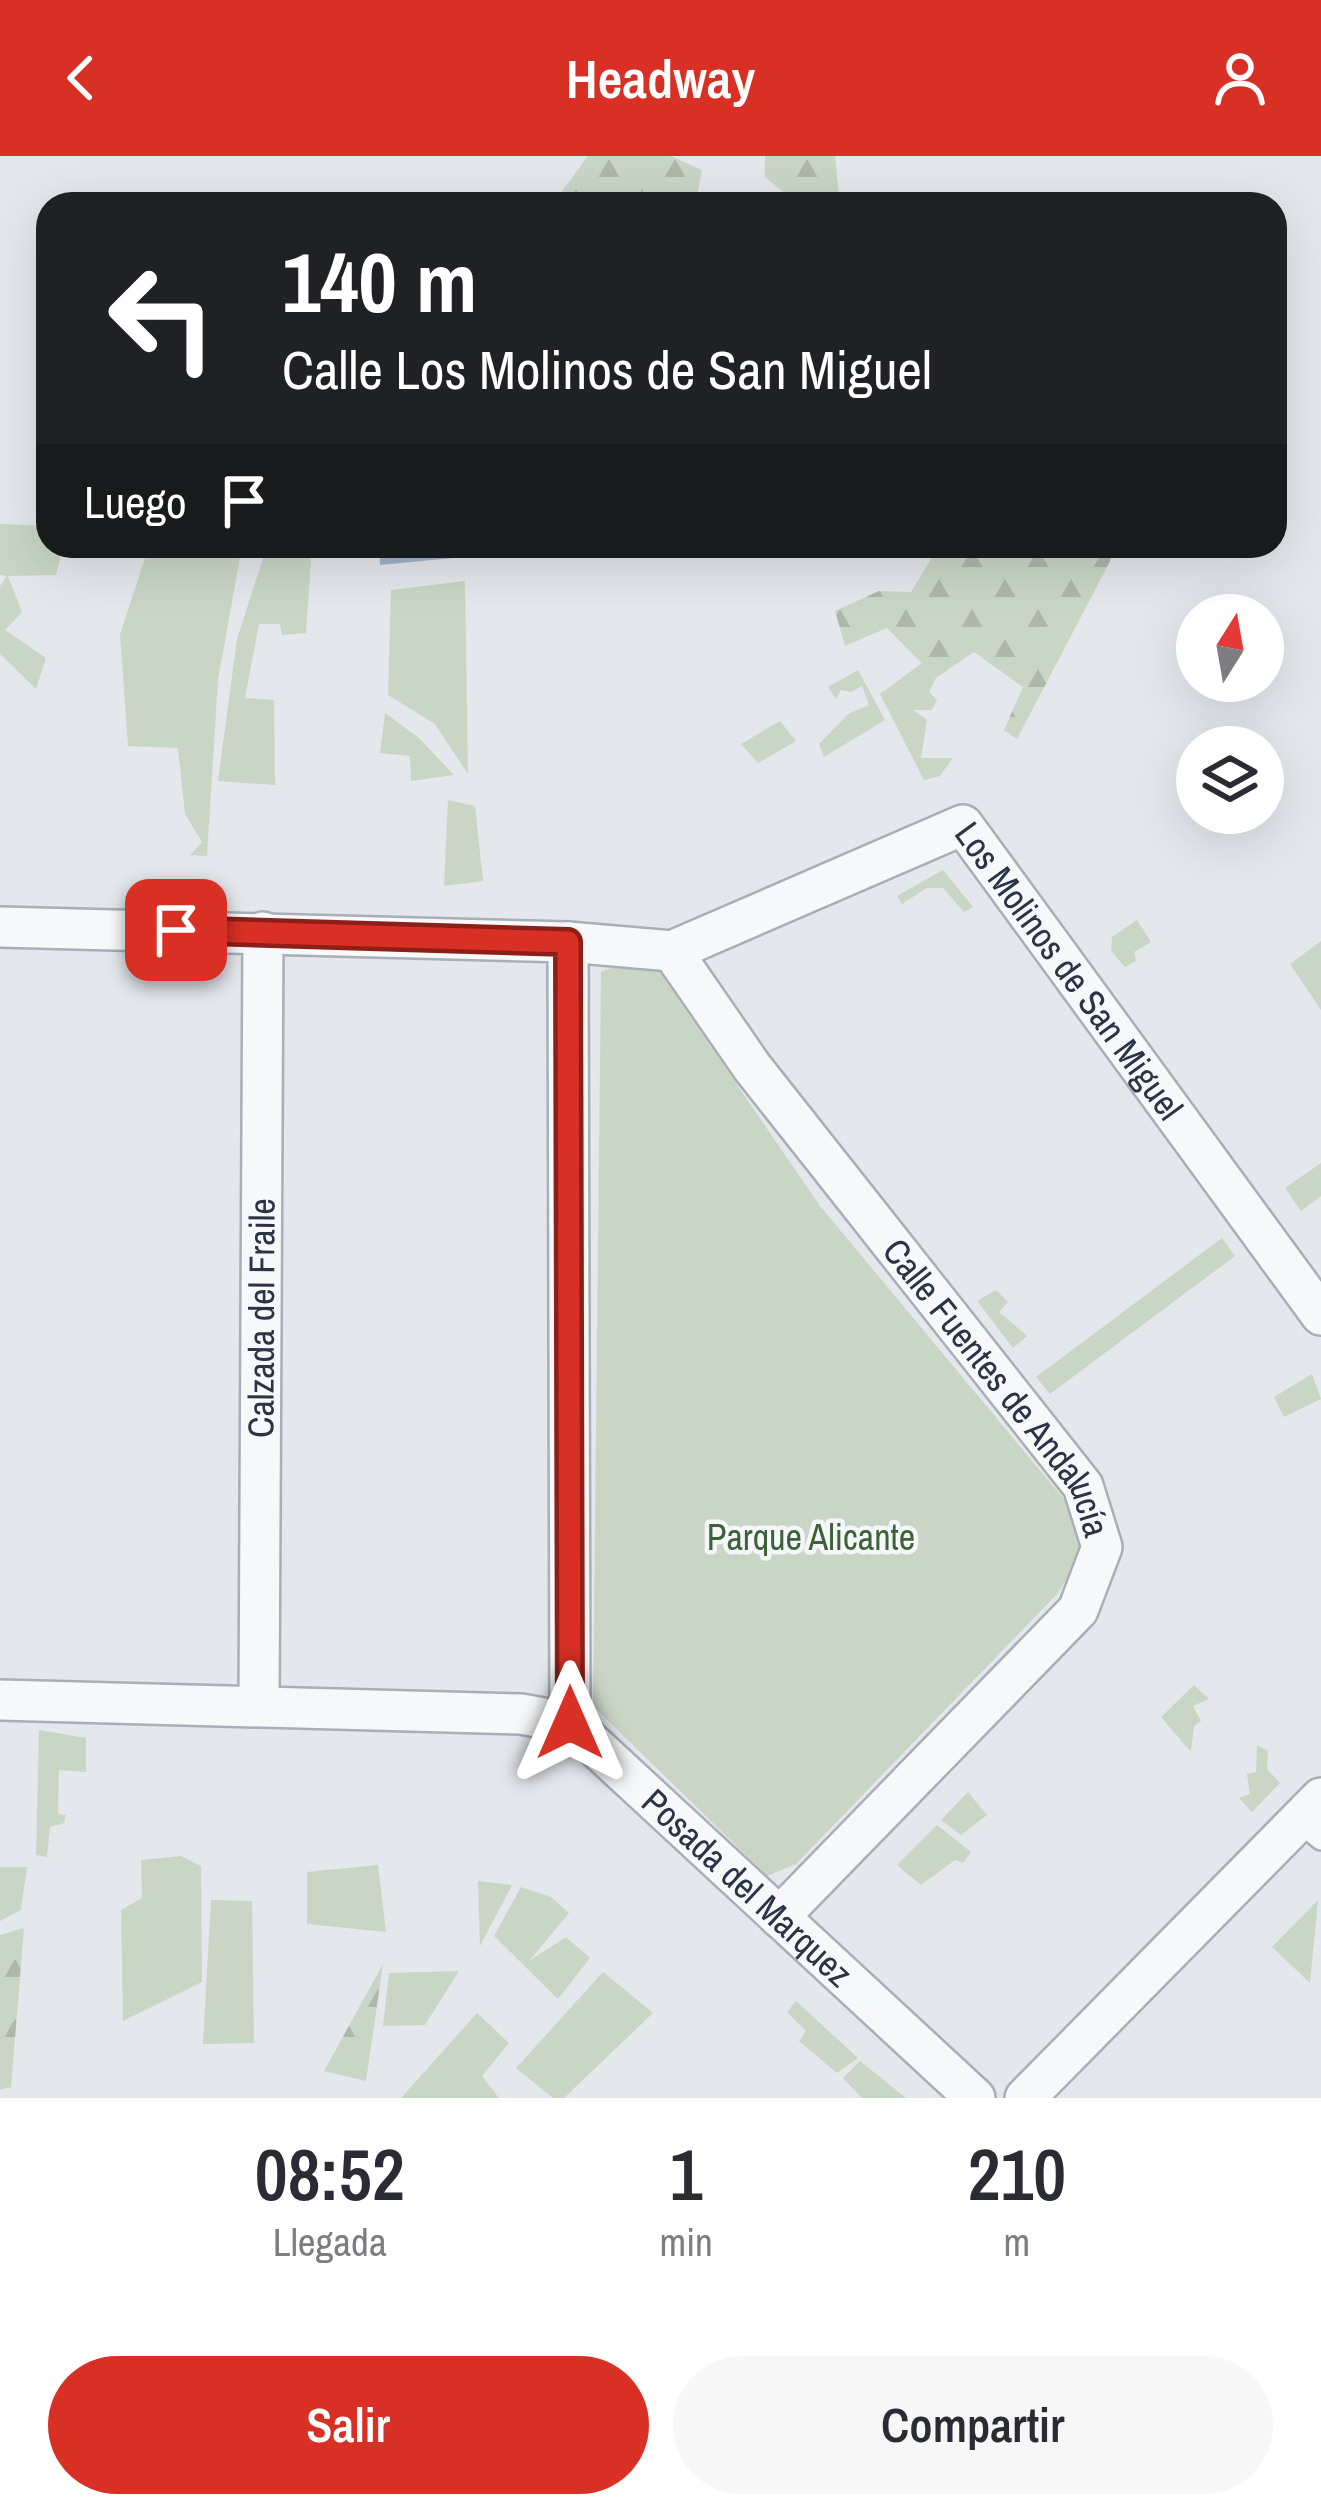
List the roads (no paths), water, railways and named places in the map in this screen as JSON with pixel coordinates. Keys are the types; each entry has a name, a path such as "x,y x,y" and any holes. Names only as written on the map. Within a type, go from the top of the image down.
{"street":[{"name":"Los Molinos de San Miguel","path":"672,951 963,825 1321,1315"},
{"path":"0,927 568,942 672,951"},
{"name":"Calzada del Fraile","path":"259,1705 263,932"},
{"path":"0,1700 521,1714 570,1723 568,942"},
{"name":"Calle Fuentes de Andalucía","path":"672,951 752,1067 1083,1486 1102,1547 1078,1610 779,1917"},
{"name":"Posada del Marquez","path":"570,1723 963,2095"},
{"path":"1025,2098 1315,1820"}],"water":[{"path":"380,558 454,558 380,565"}],"park label":[{"name":"Parque Alicante","path":"811,1537"}]}
